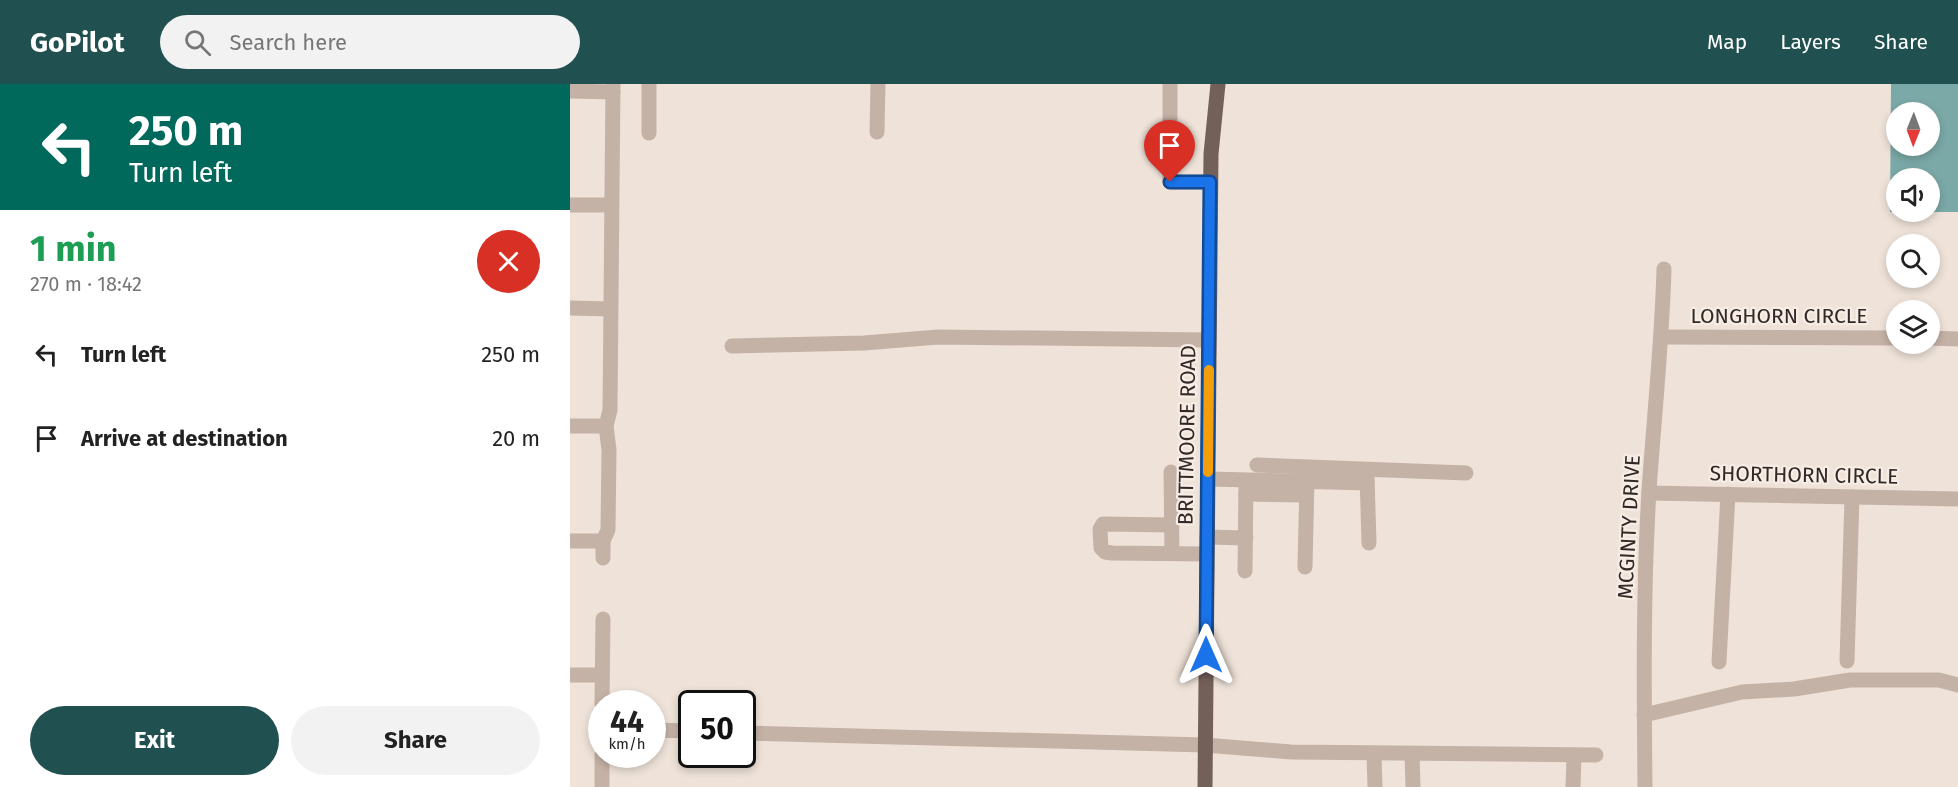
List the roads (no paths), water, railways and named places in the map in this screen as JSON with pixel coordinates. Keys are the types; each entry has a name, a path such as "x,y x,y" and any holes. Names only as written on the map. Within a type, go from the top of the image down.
{"main road":[{"name":"BRITTMOORE ROAD","path":"1205,787 1210,182 1212,122 1218,84"}],"street":[{"path":"649,84 649,133"},
{"path":"878,84 878,132"},
{"path":"1170,84 1170,182 1210,182"},
{"path":"570,91 613,88 610,410 606,426 609,450 608,530 603,541 603,558"},
{"path":"570,205 611,205"},
{"name":"MCGINTY DRIVE","path":"1645,787 1644,715 1649,493 1662,337 1664,269"},
{"path":"570,308 610,309"},
{"path":"732,346 864,343 938,337 1209,340"},
{"name":"LONGHORN CIRCLE","path":"1662,337 1886,338"},
{"path":"1940,339 1958,339"},
{"path":"570,426 606,426"},
{"path":"1257,465 1367,476 1466,473"},
{"path":"1171,472 1172,553"},
{"path":"1208,479 1246,487 1306,488 1367,476"},
{"path":"1367,476 1369,543"},
{"path":"1245,571 1246,487"},
{"path":"1305,567 1306,488"},
{"name":"SHORTHORN CIRCLE","path":"1649,493 1958,499"},
{"path":"1719,662 1728,494"},
{"path":"1846,661 1852,497"},
{"path":"1172,525 1103,524 1100,530 1101,548 1105,552 1207,554"},
{"path":"1207,537 1246,538"},
{"path":"570,541 603,541"},
{"path":"602,690 603,619"},
{"path":"570,675 602,675"},
{"path":"1644,715 1742,692 1794,689 1850,680 1939,680 1958,685"},
{"path":"756,733 1205,745 1291,752 1596,755"},
{"path":"1374,753 1375,787"},
{"path":"1412,754 1413,787"},
{"path":"1573,787 1574,754"},
{"path":"602,768 602,787"}],"water":[{"path":"1891,84 1958,84 1958,212 1940,212 1940,168 1890,168 1890,156 1940,156 1940,102 1891,102"}]}
